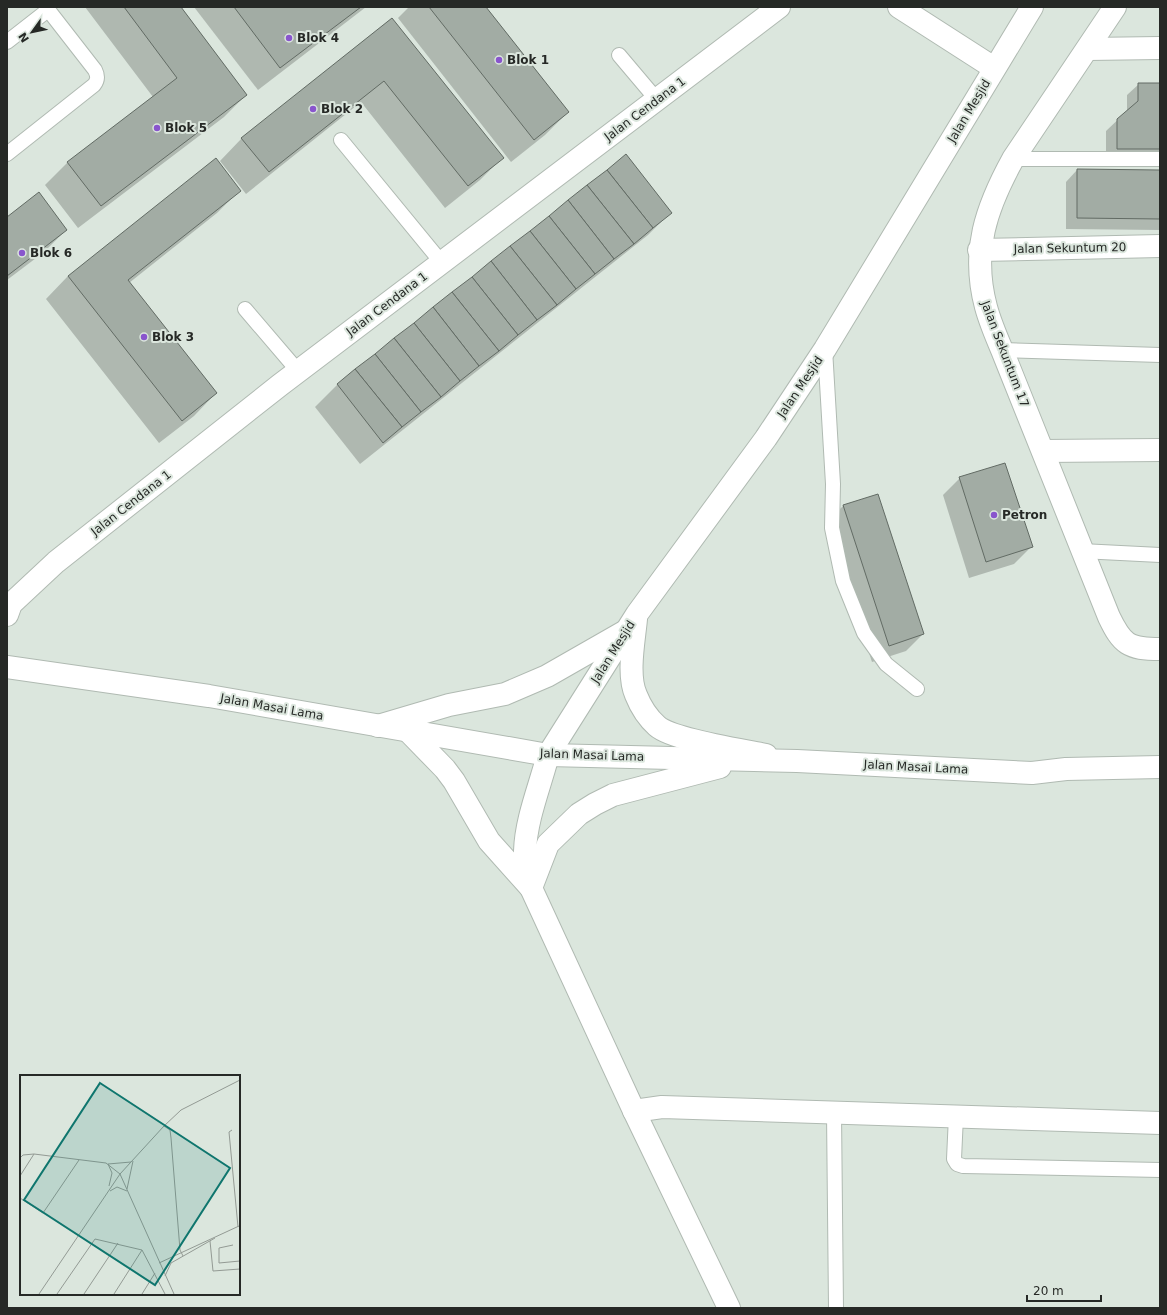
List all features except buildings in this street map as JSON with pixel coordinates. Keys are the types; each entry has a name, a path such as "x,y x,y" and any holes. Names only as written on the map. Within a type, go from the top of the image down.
{"street":[{"name":"Jalan Cendana 1","path":"7,615 11,604 56,562 298,372 779,7"},
{"path":"900,7 994,68"},
{"name":"Jalan Mesjid","path":"531,888 525,865 524,851 528,829 548,755 637,614 766,438 826,350 1032,7"},
{"name":"Jalan Sekuntum 17","path":"1115,7 1013,159 999,184 987,217 979,250 981,282 986,308 1002,350 1043,451 1081,551 1114,627 1122,640 1127,644 1134,647 1160,649"},
{"path":"1088,49 1160,48"},
{"name":"Jalan Sekuntum 20","path":"979,250 1160,246"},
{"path":"1043,451 1160,450"},
{"path":"637,614 632,654 635,695 647,714 658,726 683,737 797,761"},
{"path":"378,726 449,705 505,694 547,676 625,632"},
{"name":"Jalan Masai Lama","path":"7,667 209,696 548,755 797,761 1032,773 1066,769 1160,767"},
{"path":"408,731 445,769 454,781 489,841 531,888 634,1111 729,1308"},
{"path":"531,888 548,844 579,814 595,804 613,795 747,760"},
{"path":"634,1111 662,1107 1160,1123"}],"lane":[{"path":"7,42 47,8 98,75 97,81 94,85 7,154"},
{"path":"619,55 657,100"},
{"path":"341,140 442,262"},
{"path":"1013,159 1160,159"},
{"path":"245,309 298,372"},
{"path":"826,350 833,484 832,528 843,581 864,633 886,664 917,689"},
{"path":"1002,350 1160,355"},
{"path":"1081,551 1160,555"},
{"path":"834,1113 836,1308"},
{"path":"956,1116 954,1159 957,1164 963,1166 1160,1170"}],"place":[{"name":"Blok 4","path":"289,38"},
{"name":"Blok 1","path":"499,60"},
{"name":"Blok 2","path":"313,109"},
{"name":"Blok 5","path":"157,128"},
{"name":"Blok 6","path":"22,253"},
{"name":"Blok 3","path":"144,337"},
{"name":"Petron","path":"994,515"}]}
